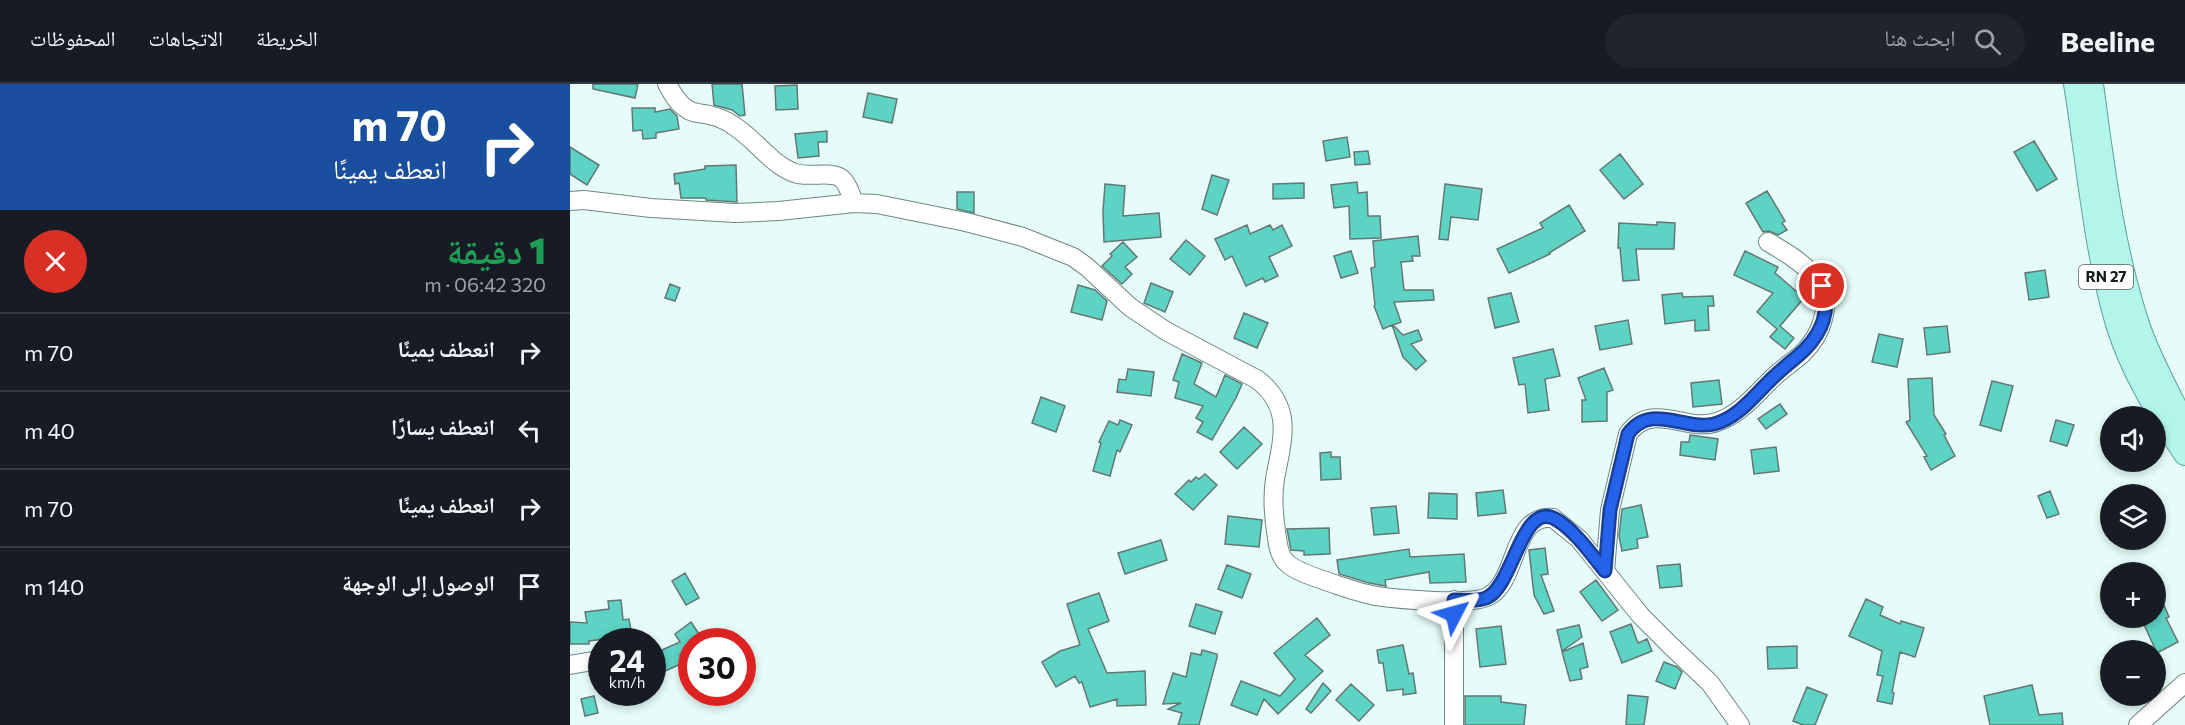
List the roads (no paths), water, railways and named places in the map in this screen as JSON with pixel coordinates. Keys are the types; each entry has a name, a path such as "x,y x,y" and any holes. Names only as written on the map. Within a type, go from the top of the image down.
{"main road":[{"name":"RN 27","path":"2075,84 2103,265 2118,326 2143,383 2185,454"},
{"name":"RN 27","path":"2092,84 2110,208 2131,299 2152,359 2185,425"}],"street":[{"path":"667,84 686,109 720,117 734,125 774,160 793,173 839,177 846,183 854,203"},
{"path":"570,201 584,200 651,208 735,213 854,203 877,204 966,222 1023,237 1073,257 1130,307 1166,331 1252,377 1271,391 1281,414 1282,429 1282,444 1275,481 1274,516 1278,545 1287,563 1321,579 1366,594 1454,600 1487,598 1508,574 1524,533 1535,521 1541,518 1553,518 1579,539 1648,623 1710,683 1740,725"},
{"path":"1605,571 1610,510 1628,434 1632,429 1643,421 1662,418 1696,425 1715,423 1725,419 1737,412 1777,373 1802,354 1820,328 1826,308 1822,286 1808,269 1768,242"},
{"path":"1454,600 1454,725"},
{"path":"570,665 588,662"},
{"path":"2138,725 2185,683"}]}
